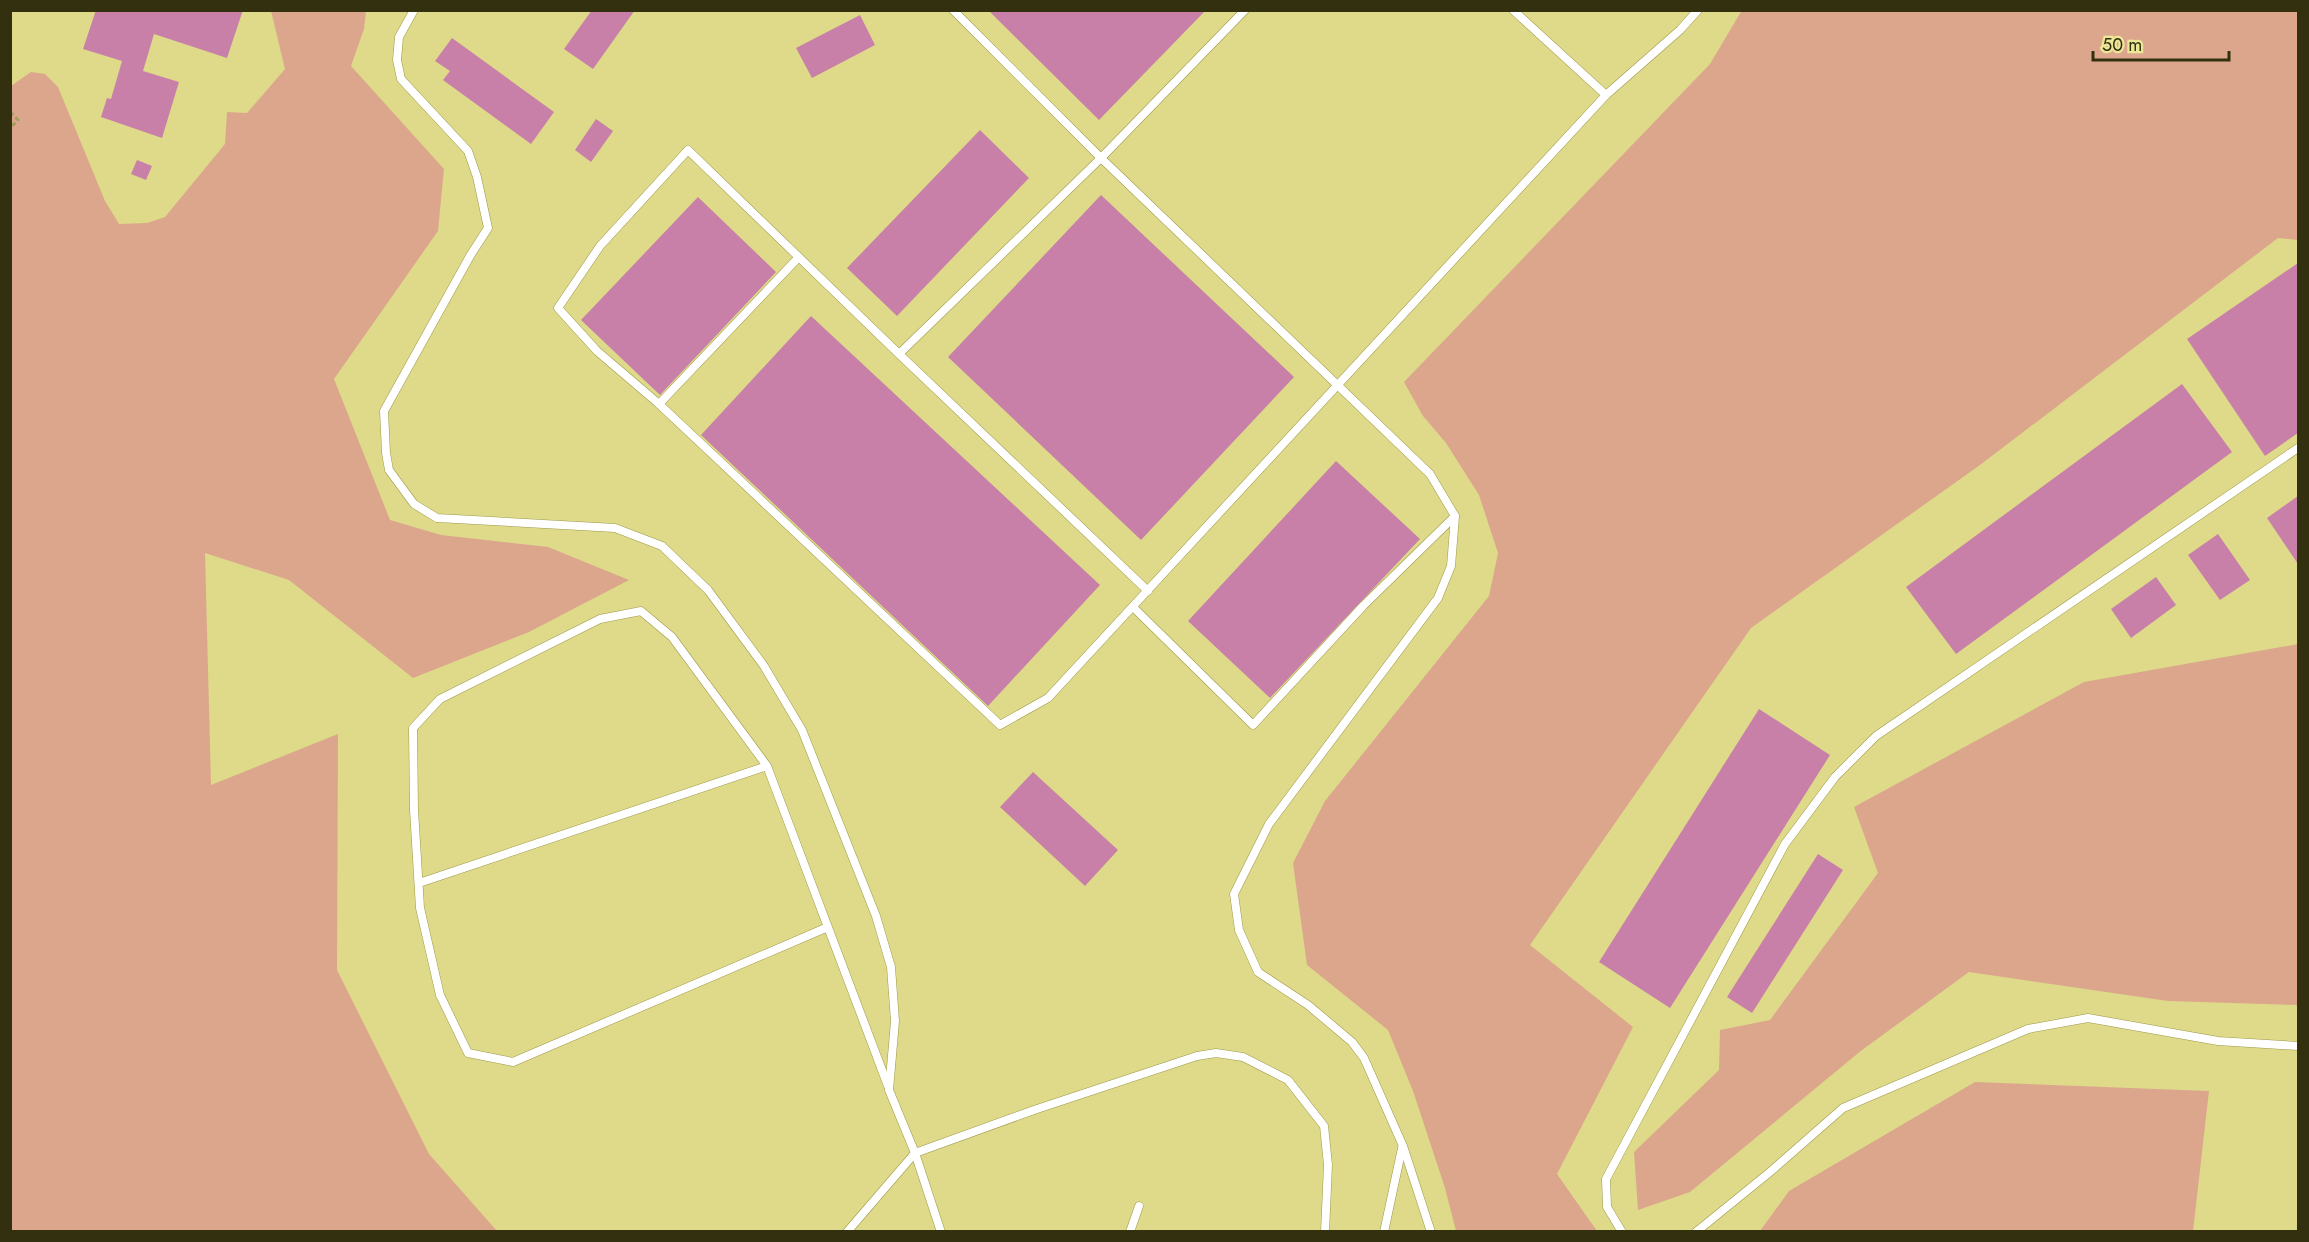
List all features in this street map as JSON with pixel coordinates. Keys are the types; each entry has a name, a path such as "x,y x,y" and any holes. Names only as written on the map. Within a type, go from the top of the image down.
{"lane":[{"path":"414,10 399,37 397,60 400,79 468,151 477,177 488,228 470,256 384,411 389,470 414,504 437,518 615,528 662,546 708,590 764,666 802,730 876,916 891,967 895,1021 889,1090"},
{"path":"953,10 1101,158 1430,474 1455,516 1451,566 1438,598 1269,824 1234,894 1239,930 1258,972 1308,1005 1352,1042 1364,1058 1403,1146 1431,1232"},
{"path":"899,354 1101,158 1245,10"},
{"path":"1513,10 1606,95"},
{"path":"1148,591 798,258 688,150 600,246 558,308 597,351 659,404 1000,725 1048,698 1148,591 1606,95 1680,30 1698,10"},
{"path":"659,404 798,258"},
{"path":"1622,1232 1607,1207 1606,1179 1785,844 1835,777 1876,736 2298,448"},
{"path":"1132,607 1253,725 1364,605 1455,516"},
{"path":"828,927 513,1062 468,1053 440,995 420,908 414,810 413,728 440,699 600,619 641,611 672,637 768,766 889,1090 915,1153 941,1232"},
{"path":"419,883 768,766"},
{"path":"1696,1232 1770,1172 1843,1108 2028,1029 2088,1018 2218,1041 2298,1046"},
{"path":"847,1232 915,1153 1037,1109 1197,1056 1216,1053 1243,1057 1288,1080 1324,1126 1328,1165 1326,1232"},
{"path":"1384,1232 1403,1146"},
{"path":"1130,1232 1139,1206"}],"path":[{"path":"10,112 18,120 10,129"}],"shaded area":[{"path":"1742,10 2298,11 2298,240 2278,238 1980,465 1751,628 1530,945 1633,1027 1557,1174 1597,1231 1456,1231 1445,1188 1413,1091 1388,1030 1307,965 1293,863 1325,801 1489,596 1498,553 1479,495 1446,443 1423,416 1404,382 1710,64"},
{"path":"271,11 366,11 364,29 351,66 444,169 438,231 334,379 390,520 441,535 548,547 629,580 529,632 413,678 289,580 205,553 211,785 338,734 337,970 429,1154 497,1231 11,1231 11,86 31,72 45,74 58,87 105,201 119,224 147,223 165,217 225,144 227,112 247,113 285,69"},
{"path":"2298,644 2298,1005 2168,1001 1969,972 1862,1050 1690,1192 1638,1210 1634,1152 1719,1070 1720,1030 1770,1020 1878,873 1854,807 2084,682"},
{"path":"1975,1082 2209,1091 2193,1231 1760,1231 1789,1191"}],"building":[{"path":"96,10 243,10 227,58 154,34 143,71 179,82 162,138 101,117 107,98 111,99 122,61 83,49"},
{"path":"592,10 635,10 593,69 564,49"},
{"path":"988,10 1206,10 1099,120"},
{"path":"860,15 875,45 812,78 796,48"},
{"path":"452,38 554,112 531,144 443,80 450,71 435,61"},
{"path":"596,119 613,131 591,162 575,150"},
{"path":"980,130 1029,178 897,316 847,268"},
{"path":"137,160 152,166 146,180 131,174"},
{"path":"1101,195 1294,377 1141,540 948,357"},
{"path":"698,197 776,272 660,395 581,320"},
{"path":"2298,263 2298,433 2265,456 2187,339"},
{"path":"811,316 1100,585 988,706 701,435"},
{"path":"2182,384 2232,452 1956,654 1906,587"},
{"path":"1336,461 1420,539 1270,698 1188,621"},
{"path":"2298,496 2298,564 2267,518"},
{"path":"2218,534 2250,580 2220,600 2188,555"},
{"path":"2156,577 2176,605 2131,638 2111,609"},
{"path":"1759,709 1830,755 1670,1008 1599,962"},
{"path":"1033,772 1118,850 1085,886 1000,807"},
{"path":"1818,854 1843,870 1752,1013 1727,997"}]}
